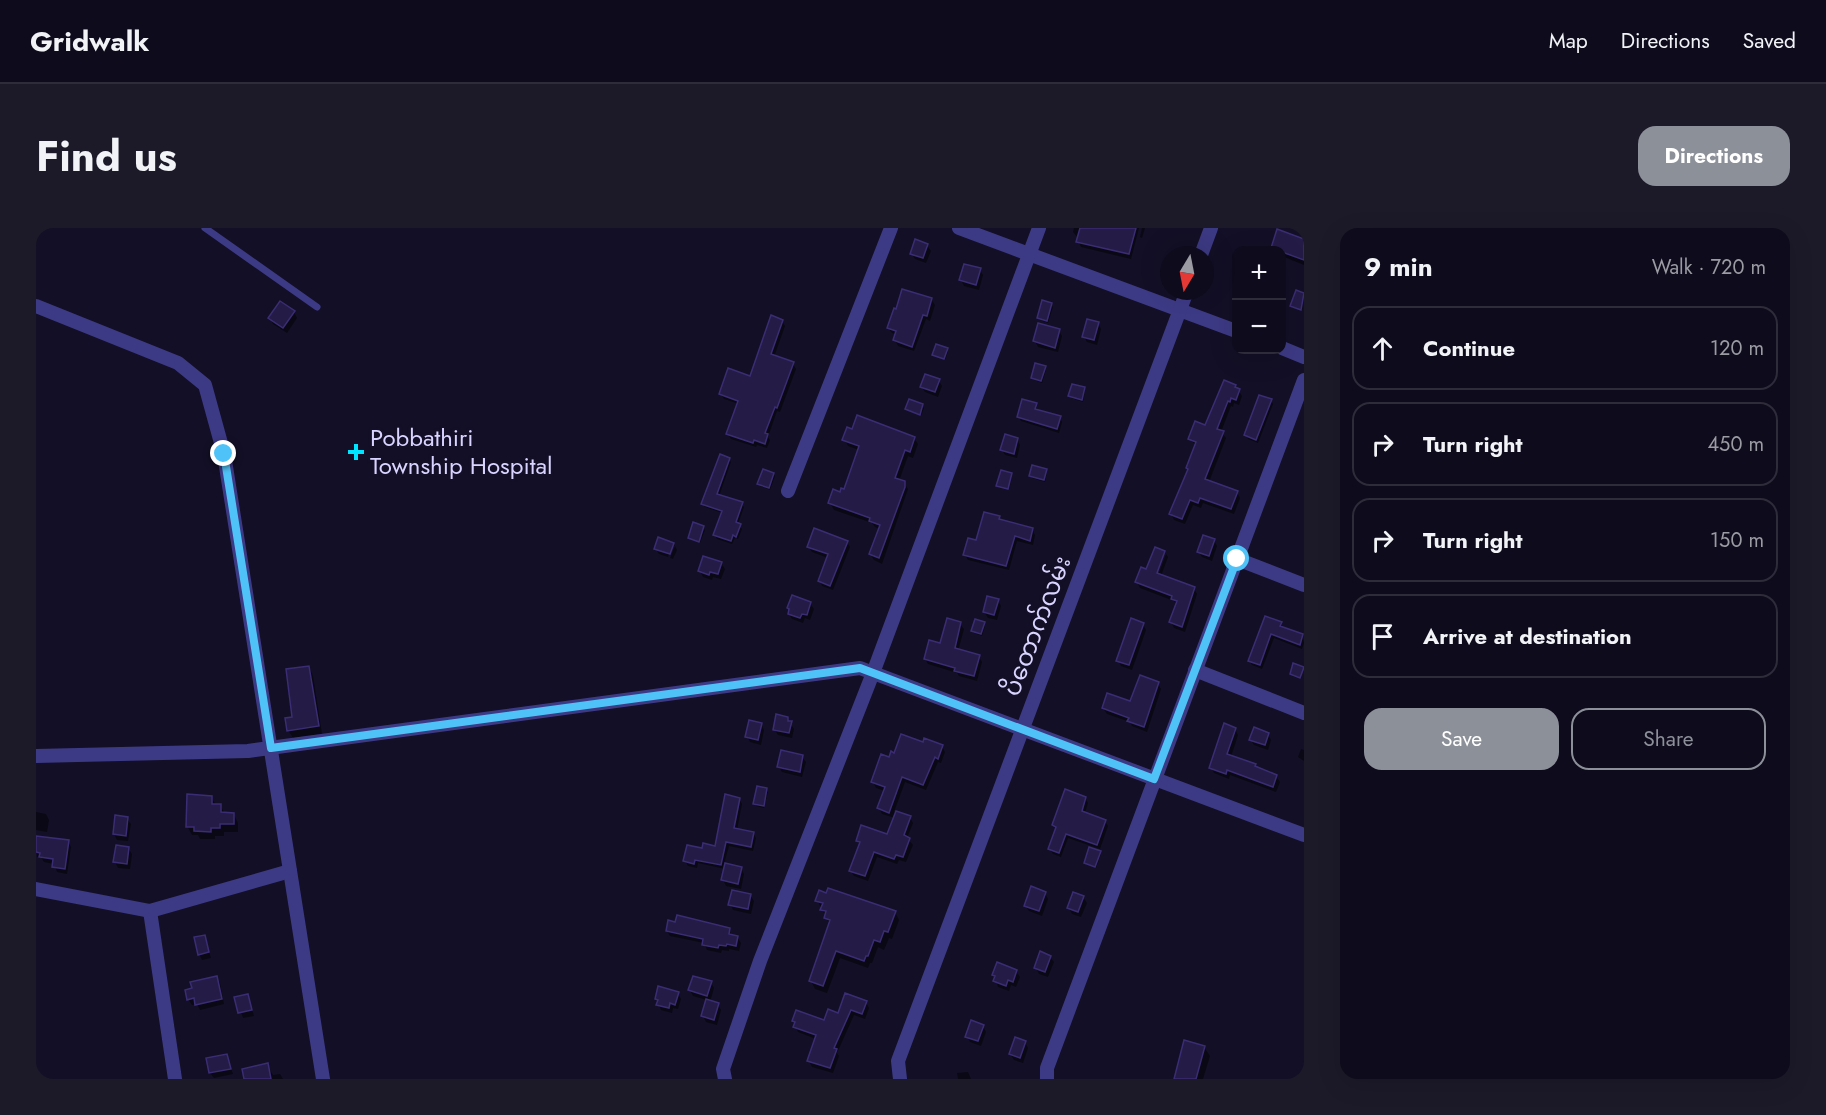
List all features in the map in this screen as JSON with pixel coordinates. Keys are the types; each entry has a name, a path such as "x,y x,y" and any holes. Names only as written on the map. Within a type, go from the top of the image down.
{"street":[{"path":"788,491 891,228"},
{"path":"959,228 1232,329"},
{"path":"724,1079 723,1069 760,961 873,673 1039,228"},
{"path":"1204,246 1211,228"},
{"name":"ပိတောက်လမ်း","path":"900,1079 898,1061 1184,300"},
{"path":"36,306 178,363 205,385 224,454 323,1079"},
{"path":"1286,350 1304,357"},
{"path":"1047,1079 1047,1068 1304,380"},
{"path":"1237,559 1304,585"},
{"path":"36,756 248,751 860,668 1304,835"},
{"path":"1195,670 1304,712"},
{"path":"36,889 150,911 290,871"},
{"path":"150,911 175,1079"}],"lane":[{"path":"205,228 317,307"}],"building":[{"path":"1080,228 1136,228 1129,254 1076,242"},
{"path":"1277,229 1304,239 1304,260 1286,253 1286,246 1272,246"},
{"path":"915,239 928,244 923,258 910,254"},
{"path":"964,264 981,268 976,285 959,280"},
{"path":"902,289 932,298 927,316 923,315 912,347 893,340 896,331 887,328"},
{"path":"1296,290 1304,293 1301,310 1290,306"},
{"path":"1042,300 1052,303 1047,321 1037,318"},
{"path":"280,301 295,311 283,328 268,318"},
{"path":"771,315 783,320 771,354 794,362 765,433 768,434 765,444 754,440 753,443 726,434 738,401 719,394 728,368 750,376"},
{"path":"1087,319 1099,322 1094,340 1082,337"},
{"path":"1038,323 1060,329 1055,348 1033,341"},
{"path":"936,344 948,348 944,359 932,355"},
{"path":"1035,363 1046,366 1041,381 1031,378"},
{"path":"925,374 940,379 935,392 920,387"},
{"path":"1224,380 1240,389 1236,400 1231,398 1230,402 1228,401 1217,429 1224,431 1205,479 1238,491 1231,509 1200,498 1198,503 1190,500 1182,519 1169,514 1188,469 1186,468 1196,442 1188,439 1195,421 1205,425"},
{"path":"1072,384 1085,387 1082,400 1068,396"},
{"path":"1259,395 1272,399 1256,440 1244,435"},
{"path":"909,399 923,404 920,415 905,409"},
{"path":"1022,399 1037,403 1035,409 1061,416 1057,429 1017,417"},
{"path":"857,415 915,437 910,452 905,450 895,478 905,481 905,487 879,558 869,554 880,525 869,521 870,518 828,503 833,489 840,492 841,488 844,489 859,446 842,440 847,427 852,429"},
{"path":"1005,434 1018,438 1014,454 1000,450"},
{"path":"720,454 730,458 717,494 743,502 736,522 741,524 736,537 733,535 731,541 713,535 722,511 701,504"},
{"path":"1032,465 1047,469 1044,480 1029,476"},
{"path":"763,469 774,473 769,488 757,484"},
{"path":"1001,470 1012,473 1008,489 996,486"},
{"path":"984,512 1000,516 999,519 1033,528 1030,541 1015,536 1006,566 963,555 968,538 976,540"},
{"path":"693,522 704,526 699,542 688,538"},
{"path":"814,528 848,541 830,586 818,581 828,554 807,547"},
{"path":"1203,535 1215,539 1209,556 1197,552"},
{"path":"658,537 674,543 670,554 654,549"},
{"path":"1155,547 1165,551 1157,573 1195,587 1182,627 1169,622 1177,601 1171,599 1172,596 1135,582 1141,567 1146,569"},
{"path":"703,556 722,562 718,574 710,572 709,575 698,571"},
{"path":"792,595 811,602 807,615 802,614 800,618 788,614 789,609 787,608"},
{"path":"987,596 999,599 994,615 983,612"},
{"path":"1265,616 1282,622 1280,626 1303,634 1300,645 1271,634 1260,665 1248,661"},
{"path":"947,618 961,622 955,648 980,655 974,676 924,659 929,640 940,643"},
{"path":"1131,618 1144,623 1129,665 1116,661"},
{"path":"975,619 985,622 981,634 971,631"},
{"path":"1293,663 1304,667 1300,678 1290,674"},
{"path":"309,666 319,726 287,731 285,718 292,717 286,669"},
{"path":"1140,675 1159,682 1144,727 1127,721 1129,718 1102,708 1107,693 1130,701"},
{"path":"776,714 788,717 788,721 792,721 789,733 773,730"},
{"path":"749,720 762,723 758,740 745,737"},
{"path":"1224,723 1236,728 1227,754 1256,764 1255,766 1277,775 1273,787 1227,770 1226,774 1209,768"},
{"path":"1254,727 1269,733 1265,745 1249,740"},
{"path":"901,734 923,742 924,738 943,745 923,785 902,777 889,813 877,808 885,787 871,782 881,754 889,757 891,751 894,753"},
{"path":"781,750 803,755 800,772 777,767"},
{"path":"757,786 767,788 764,806 753,804"},
{"path":"1065,789 1086,797 1082,811 1106,820 1097,845 1066,834 1059,853 1048,849 1056,827 1052,825"},
{"path":"187,794 212,796 212,804 221,804 221,812 234,813 234,824 220,824 220,828 211,828 211,832 194,831 194,827 186,827"},
{"path":"725,794 740,798 734,828 754,832 751,847 726,842 721,865 695,860 694,864 683,861 687,845 702,848 703,843 715,846"},
{"path":"896,811 911,816 904,835 910,838 903,857 896,855 894,859 874,852 865,876 849,871 860,842 856,841 861,825 887,834"},
{"path":"115,815 128,817 126,836 113,834"},
{"path":"36,836 69,840 65,869 52,867 53,859 39,857 40,853 36,852"},
{"path":"116,845 129,847 127,864 113,862"},
{"path":"1089,847 1101,851 1095,867 1084,863"},
{"path":"725,863 742,867 738,884 721,880"},
{"path":"1031,886 1046,892 1039,911 1024,906"},
{"path":"828,888 896,911 888,932 884,931 880,942 874,940 864,961 836,951 823,986 809,981 830,920 824,918 826,911 820,910 823,903 815,901 819,890 826,893"},
{"path":"732,890 751,894 748,909 728,905"},
{"path":"1073,892 1084,896 1078,912 1067,908"},
{"path":"677,915 730,928 729,934 738,936 736,946 727,944 726,946 719,945 718,948 702,945 703,939 666,931 668,920 675,922"},
{"path":"205,935 209,952 198,955 194,937"},
{"path":"1040,951 1051,956 1045,972 1034,968"},
{"path":"997,962 1017,970 1013,982 1008,980 1006,986 993,981 995,976 992,975"},
{"path":"217,976 222,999 195,1005 194,998 187,1000 185,990 192,988 190,982"},
{"path":"693,976 712,981 707,996 688,990"},
{"path":"658,986 679,992 675,1005 670,1003 669,1008 656,1005"},
{"path":"845,993 867,1001 862,1014 851,1010 834,1048 837,1049 830,1068 807,1061 816,1035 793,1027 795,1022 792,1021 796,1010 824,1020 828,1009 838,1013"},
{"path":"248,994 252,1010 238,1013 234,997"},
{"path":"706,999 719,1003 714,1020 701,1016"},
{"path":"971,1020 984,1025 978,1041 965,1037"},
{"path":"1015,1037 1026,1041 1020,1058 1009,1054"},
{"path":"1184,1040 1205,1046 1196,1079 1174,1079"},
{"path":"227,1054 231,1069 209,1073 206,1058"},
{"path":"268,1063 271,1079 244,1079 242,1069"}],"place":[{"name":"Pobbathiri Township Hospital","path":"356,452"}],"route":[{"path":"224,454 271,748 860,668 1154,779 1237,559"}]}
